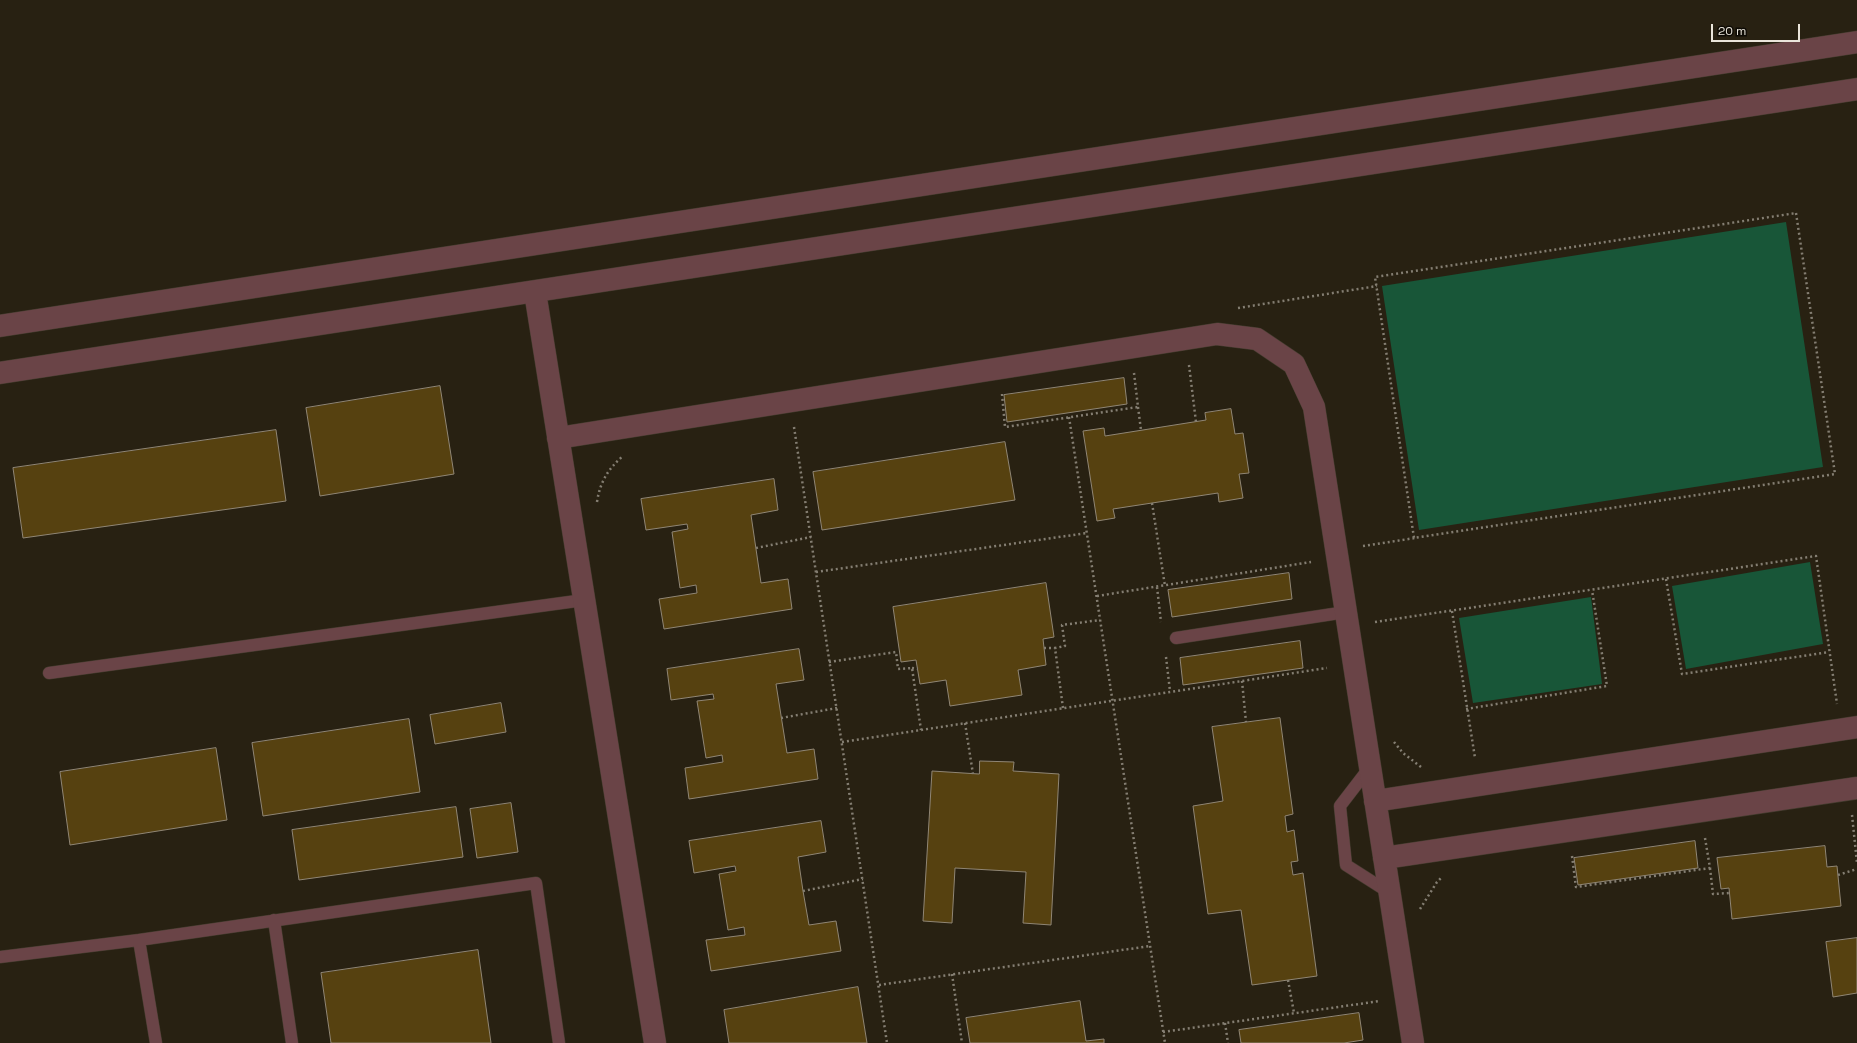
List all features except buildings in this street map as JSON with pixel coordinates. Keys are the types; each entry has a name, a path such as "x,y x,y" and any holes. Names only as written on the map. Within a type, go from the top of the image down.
{"street":[{"path":"0,326 1857,42"},
{"path":"0,373 1857,89"},
{"path":"535,292 655,1043"},
{"path":"558,438 1217,334 1257,339 1294,364 1314,406 1413,1043"},
{"path":"1375,801 1857,727"},
{"path":"1384,858 1857,788"}],"lane":[{"path":"49,673 584,600"},
{"path":"1176,638 1346,612"},
{"path":"1370,767 1340,806 1346,865 1390,893"},
{"path":"0,957 139,940 536,883 559,1043"},
{"path":"274,920 292,1043"},
{"path":"139,940 156,1043"}],"path":[{"path":"1096,596 1357,555 1356,548 1835,474 1796,213 1375,277 1414,538 1417,538"},
{"path":"1237,308 1377,286"},
{"path":"1189,360 1196,422"},
{"path":"1133,369 1142,430"},
{"path":"1001,389 1005,427 1138,407"},
{"path":"1069,417 1164,1043"},
{"path":"793,421 887,1043"},
{"path":"596,507 598,494 609,468 628,451"},
{"path":"1152,503 1165,586"},
{"path":"816,572 1087,533"},
{"path":"756,548 810,537"},
{"path":"1369,623 1816,556 1838,711"},
{"path":"1666,579 1682,674 1829,652"},
{"path":"1466,709 1607,686 1592,590"},
{"path":"1452,611 1475,760"},
{"path":"1044,648 1065,646 1062,625 1100,620"},
{"path":"1055,648 1063,708"},
{"path":"829,662 896,652 898,669 918,669"},
{"path":"842,742 1354,664"},
{"path":"912,668 921,730"},
{"path":"1242,681 1246,722"},
{"path":"781,718 837,708"},
{"path":"965,723 973,774"},
{"path":"1390,738 1403,753 1424,768"},
{"path":"1851,812 1857,863"},
{"path":"1704,833 1713,894 1729,893"},
{"path":"1572,852 1576,887 1710,868"},
{"path":"1838,875 1857,869"},
{"path":"1420,914 1421,906 1437,882 1447,873"},
{"path":"803,890 863,880"},
{"path":"879,985 1150,946"},
{"path":"952,974 962,1043"},
{"path":"1288,980 1294,1013"},
{"path":"1163,1032 1406,997"},
{"path":"1225,1023 1228,1043"}],"green space":[{"path":"1786,222 1823,467 1419,530 1382,286"},
{"path":"1810,562 1823,644 1686,669 1672,586"},
{"path":"1591,597 1602,684 1473,703 1459,618"}]}
